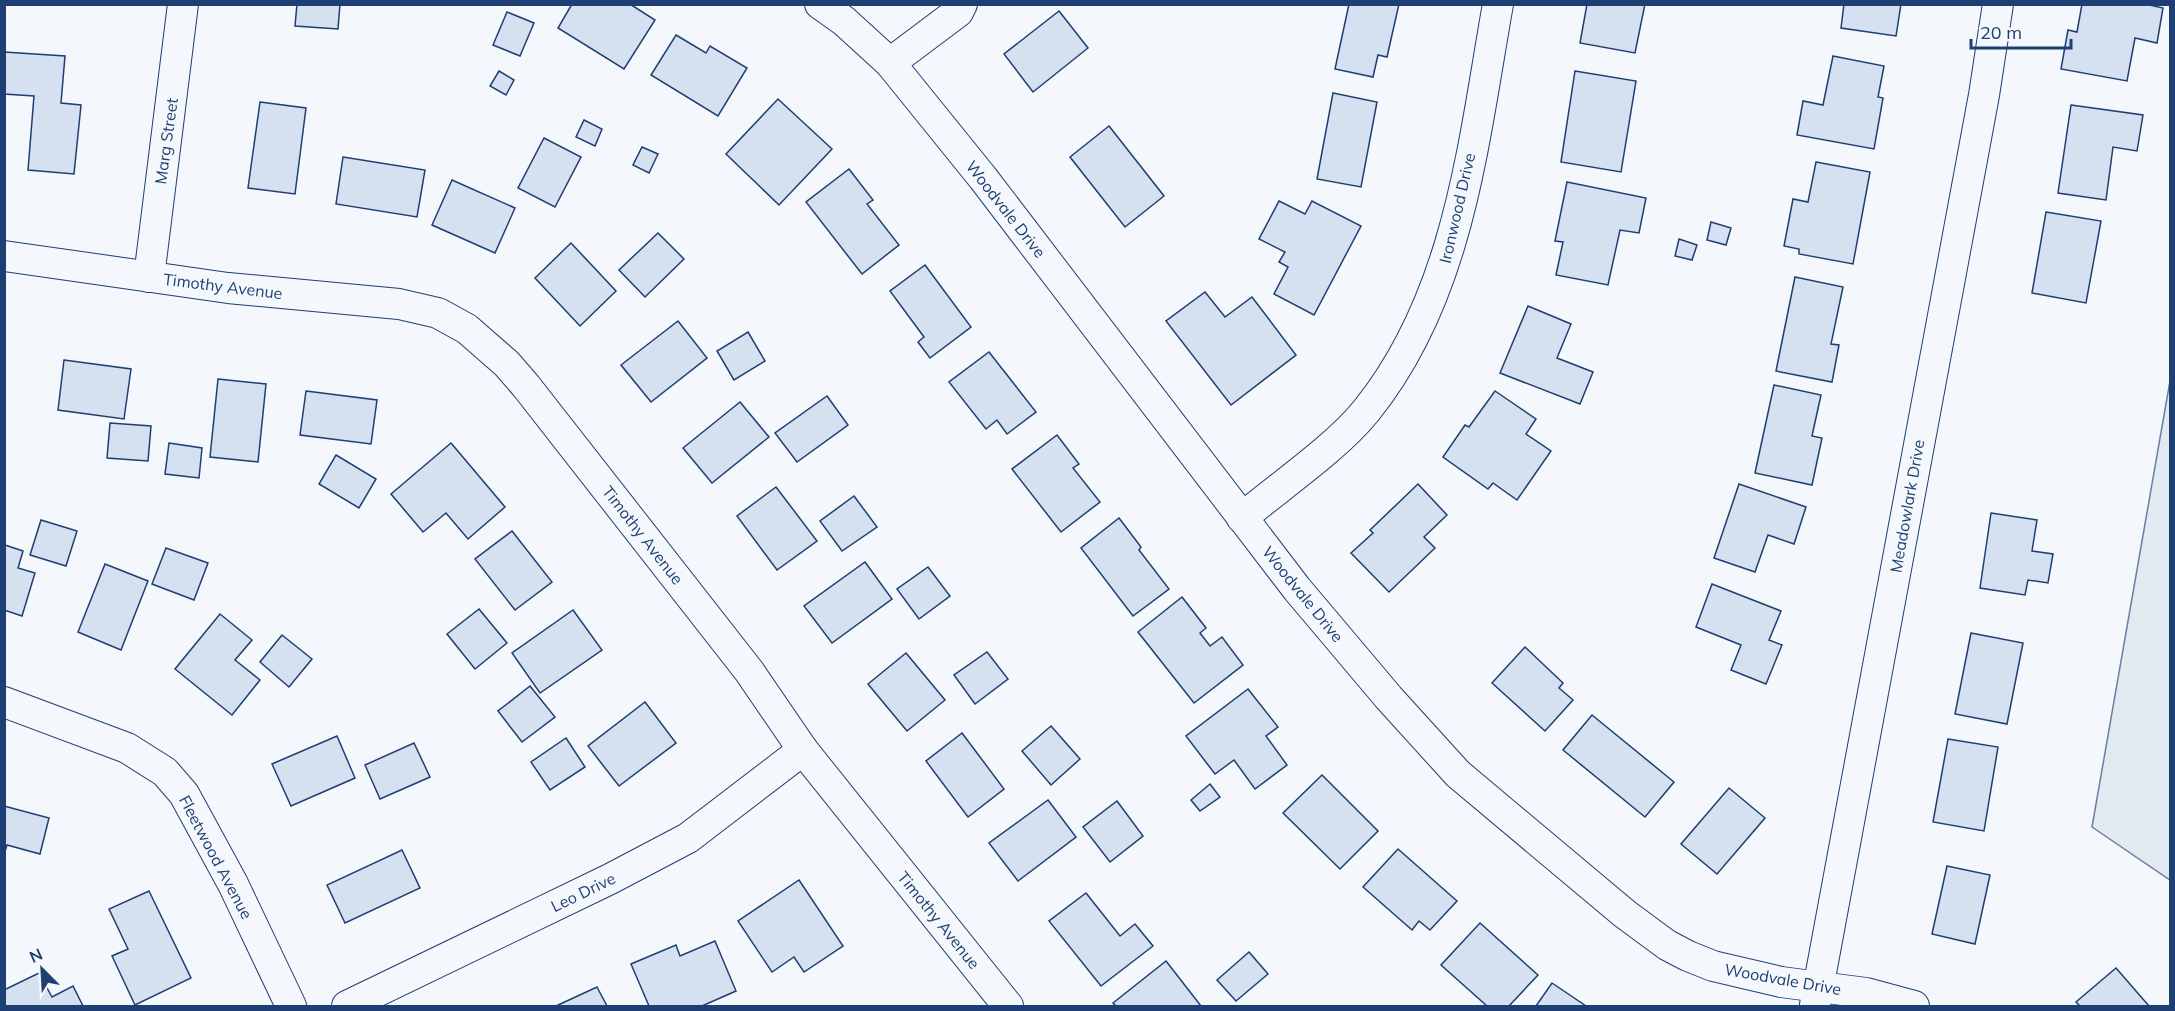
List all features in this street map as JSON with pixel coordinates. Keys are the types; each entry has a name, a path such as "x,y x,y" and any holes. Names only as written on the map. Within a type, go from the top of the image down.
{"street":[{"name":"Marg Street","path":"149,277 183,4"},
{"name":"Woodvale Drive","path":"820,4 844,21 890,63 990,187 1242,518 1389,698 1458,774 1625,914 1667,945 1713,966 1781,982 1816,996 1866,993 1914,1006"},
{"path":"890,63 958,12 962,4"},
{"name":"Ironwood Drive","path":"1242,518 1350,429 1367,410 1416,336 1438,285 1456,224 1498,4"},
{"name":"Meadowlark Drive","path":"1816,996 1984,95 1998,4"},
{"name":"Timothy Avenue","path":"4,256 228,288 399,304 438,313 467,330 507,364 526,386 749,671 803,750 1008,1006"},
{"name":"Fleetwood Avenue","path":"4,702 127,748 165,772 183,794 233,884 291,1006"},
{"name":"Leo Drive","path":"347,1006 610,879 688,838 803,750"}],"shaded area":[{"path":"2170,381 2170,880 2092,827"}],"building":[{"path":"297,4 340,4 338,29 295,26"},
{"path":"572,4 630,4 655,20 624,69 558,28"},
{"path":"1349,4 1399,4 1387,57 1378,55 1373,77 1335,69"},
{"path":"1587,4 1645,4 1635,53 1580,43"},
{"path":"1844,4 1901,4 1896,36 1841,28"},
{"path":"2082,4 2145,4 2163,8 2157,43 2135,38 2127,81 2061,69 2068,30 2077,32"},
{"path":"1059,11 1088,48 1033,92 1004,54"},
{"path":"507,12 534,23 520,56 493,45"},
{"path":"676,35 706,53 710,46 747,68 718,116 651,75"},
{"path":"4,52 65,56 61,103 81,105 74,174 28,170 34,96 4,94"},
{"path":"1833,56 1884,66 1878,97 1883,98 1874,149 1797,135 1803,101 1823,105"},
{"path":"499,71 514,80 506,95 490,86"},
{"path":"1575,71 1636,81 1621,172 1561,162"},
{"path":"1333,93 1377,102 1361,187 1317,179"},
{"path":"778,99 832,149 779,205 726,154"},
{"path":"260,102 306,108 295,194 248,188"},
{"path":"2071,105 2143,115 2137,151 2113,147 2106,200 2058,193"},
{"path":"584,120 602,129 595,146 576,137"},
{"path":"1109,126 1164,196 1125,227 1070,157"},
{"path":"544,138 581,157 555,207 518,188"},
{"path":"642,147 658,154 649,173 633,165"},
{"path":"343,157 425,170 417,217 336,204"},
{"path":"1816,162 1870,172 1853,264 1799,254 1799,249 1784,246 1793,199 1808,202"},
{"path":"849,169 873,200 867,204 899,245 862,274 806,202"},
{"path":"452,180 515,208 495,253 432,225"},
{"path":"1567,182 1646,198 1639,233 1620,230 1608,285 1556,275 1563,242 1555,241"},
{"path":"1279,201 1305,214 1312,201 1361,226 1314,315 1274,294 1288,267 1279,262 1285,252 1259,239"},
{"path":"2046,212 2101,221 2086,303 2032,293"},
{"path":"1711,222 1731,228 1726,245 1707,240"},
{"path":"658,233 684,259 645,297 619,270"},
{"path":"1679,239 1697,245 1692,260 1675,256"},
{"path":"571,243 616,291 580,326 535,278"},
{"path":"925,265 971,327 930,358 918,342 924,337 890,291"},
{"path":"1795,277 1843,287 1831,344 1839,345 1832,382 1776,371"},
{"path":"1205,292 1225,317 1252,297 1296,355 1231,405 1166,321"},
{"path":"1528,306 1571,324 1557,358 1593,372 1580,404 1500,373"},
{"path":"678,321 707,358 651,402 621,365"},
{"path":"748,332 765,361 734,380 717,351"},
{"path":"989,352 1036,412 1007,434 997,420 986,429 949,382"},
{"path":"64,360 131,369 124,419 58,410"},
{"path":"218,379 266,384 258,462 210,457"},
{"path":"1774,385 1821,395 1812,436 1822,438 1812,485 1755,473"},
{"path":"306,391 377,400 371,444 300,435"},
{"path":"1495,391 1536,419 1526,434 1551,451 1517,500 1493,483 1488,489 1443,457 1465,425 1469,427"},
{"path":"827,396 848,425 797,462 775,433"},
{"path":"740,402 769,437 712,483 683,448"},
{"path":"110,423 151,426 148,461 107,458"},
{"path":"1057,435 1079,464 1073,468 1100,502 1061,532 1012,469"},
{"path":"169,443 202,448 199,478 165,474"},
{"path":"451,443 505,507 468,539 446,513 423,532 391,494"},
{"path":"336,455 376,479 359,508 319,484"},
{"path":"1418,484 1447,515 1424,537 1435,548 1389,592 1351,553 1373,533 1370,530"},
{"path":"1739,484 1806,507 1794,544 1768,535 1755,572 1714,558"},
{"path":"776,487 817,541 777,570 737,516"},
{"path":"854,496 877,527 842,551 820,521"},
{"path":"1991,513 2037,520 2032,551 2053,554 2048,583 2028,580 2025,595 1980,588"},
{"path":"1119,518 1141,547 1139,550 1169,589 1133,616 1081,548"},
{"path":"41,520 77,531 66,566 30,555"},
{"path":"512,531 552,582 515,610 475,559"},
{"path":"5,545 23,551 18,568 35,573 22,616 4,610"},
{"path":"166,548 208,563 194,600 152,584"},
{"path":"865,562 892,599 832,643 804,606"},
{"path":"105,564 148,581 121,650 78,632"},
{"path":"928,567 950,596 919,619 897,589"},
{"path":"1712,584 1781,611 1769,640 1782,645 1766,684 1731,670 1741,645 1696,627"},
{"path":"1182,597 1206,628 1200,633 1210,646 1222,637 1243,665 1194,703 1138,632"},
{"path":"479,609 507,643 475,669 447,634"},
{"path":"573,610 602,650 540,693 512,653"},
{"path":"220,614 252,640 235,660 260,680 232,715 175,669"},
{"path":"1971,633 2023,643 2007,724 1955,714"},
{"path":"282,635 312,659 289,687 260,662"},
{"path":"1525,647 1563,683 1559,688 1573,700 1545,731 1492,683"},
{"path":"987,652 1008,679 975,704 954,675"},
{"path":"906,653 945,700 907,731 868,684"},
{"path":"530,686 555,717 522,742 498,711"},
{"path":"1248,689 1278,727 1266,736 1287,765 1255,789 1234,760 1215,774 1186,736"},
{"path":"645,702 676,743 619,786 588,746"},
{"path":"1592,715 1674,782 1645,817 1563,750"},
{"path":"1051,726 1080,759 1051,785 1022,751"},
{"path":"962,733 1004,789 968,817 926,761"},
{"path":"337,736 355,778 291,806 272,764"},
{"path":"566,738 585,767 550,790 531,762"},
{"path":"1948,739 1998,747 1984,831 1933,822"},
{"path":"414,743 430,777 380,799 365,765"},
{"path":"1322,775 1378,831 1340,869 1283,813"},
{"path":"1210,784 1220,797 1200,811 1191,800"},
{"path":"1729,788 1765,818 1717,874 1681,844"},
{"path":"1048,800 1076,837 1018,881 989,843"},
{"path":"1117,801 1143,836 1110,862 1083,827"},
{"path":"4,806 49,818 40,854 7,845 4,855"},
{"path":"1398,849 1457,901 1430,930 1419,921 1412,930 1363,887"},
{"path":"402,850 420,888 345,923 327,885"},
{"path":"1947,866 1990,875 1975,944 1932,934"},
{"path":"799,880 843,946 804,972 794,957 772,972 738,921"},
{"path":"149,891 191,978 135,1005 112,956 128,949 109,909"},
{"path":"1086,893 1120,936 1135,924 1153,946 1101,986 1049,921"},
{"path":"1480,923 1538,975 1509,1006 1487,1006 1441,965"},
{"path":"715,941 736,991 702,1006 649,1006 631,964 676,945 680,956"},
{"path":"1249,952 1268,974 1236,1001 1217,980"},
{"path":"1166,961 1201,1006 1116,1006 1113,1003"},
{"path":"2116,968 2149,1006 2080,1006 2076,1002"},
{"path":"39,973 52,997 73,986 83,1006 4,1006 4,990"},
{"path":"1552,983 1586,1006 1536,1006"},
{"path":"597,987 607,1006 556,1006"}]}
